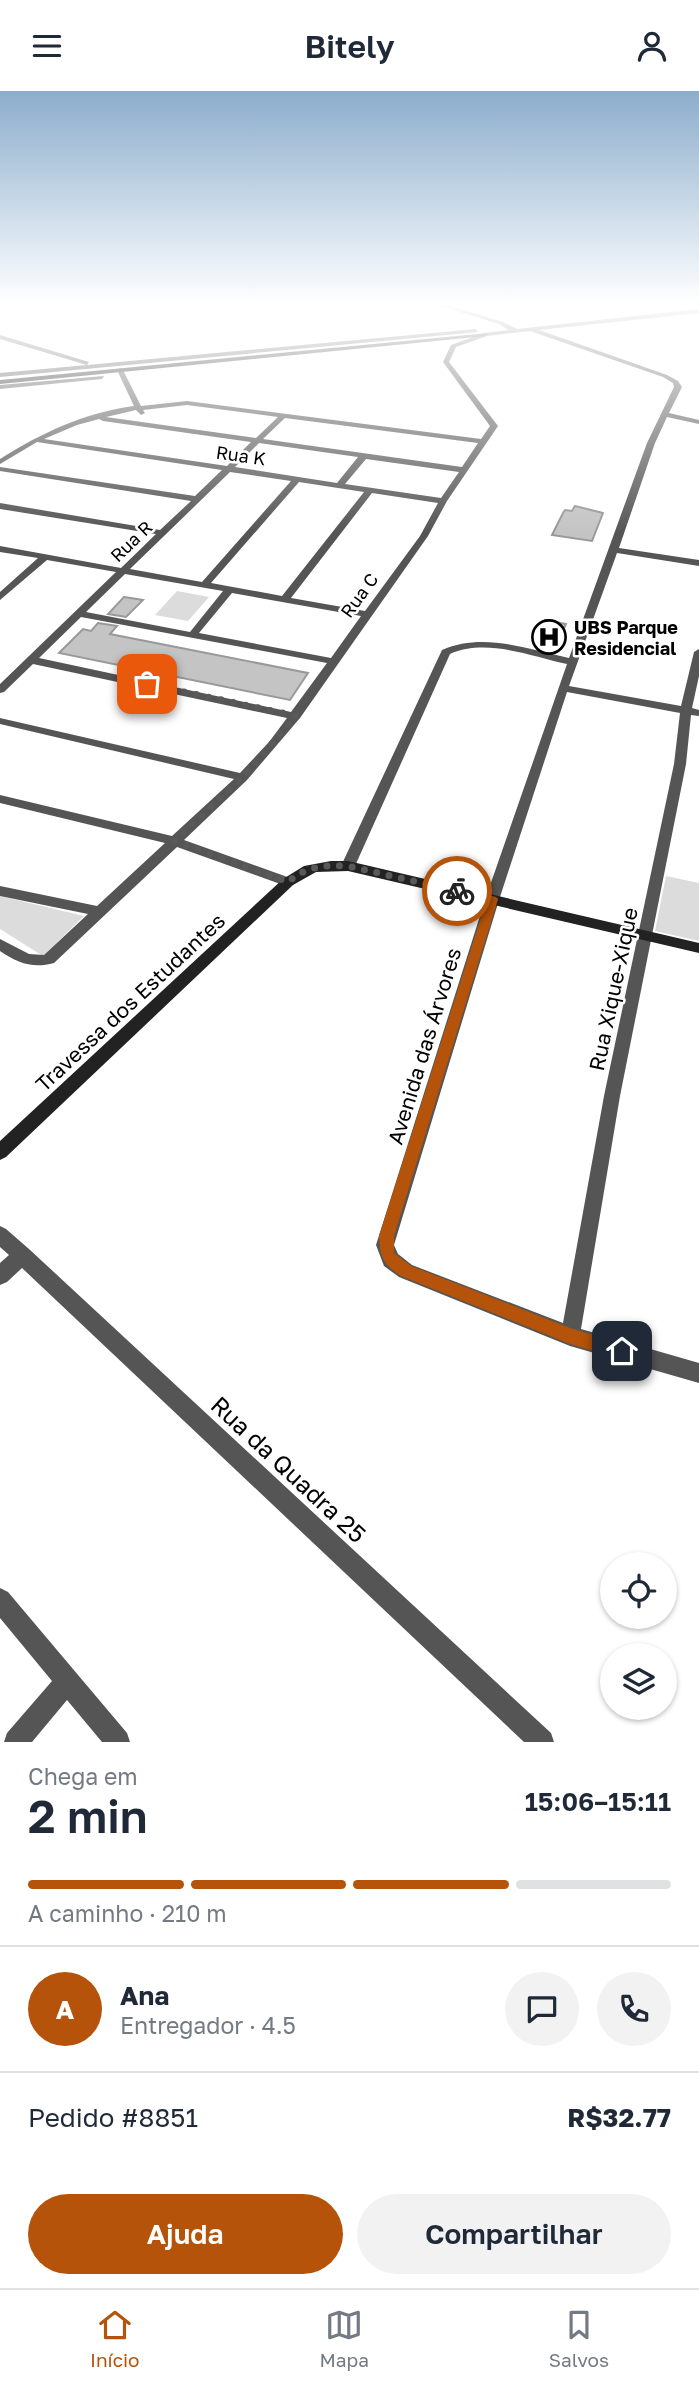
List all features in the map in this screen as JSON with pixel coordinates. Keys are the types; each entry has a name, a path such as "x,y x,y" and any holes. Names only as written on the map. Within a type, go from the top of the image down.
{"street":[{"path":"0,384 44,379"},
{"path":"0,384 72,379"},
{"path":"121,379 147,424"},
{"name":"Rua C","path":"0,944 27,960 38,962 49,958 243,777 296,716 332,661 424,536 443,501 494,426 459,379"},
{"name":"Avenida das Árvores","path":"570,1336 406,1271 387,1254 386,1236 492,899 563,688 651,443 678,387 671,379"},
{"path":"1,460 58,428 91,418 139,408 199,404 485,442"},
{"path":"665,414 699,422"},
{"name":"Rua R","path":"0,690 284,415"},
{"path":"91,418 464,470"},
{"name":"Rua K","path":"35,439 443,501"},
{"path":"339,485 364,456"},
{"path":"0,469 197,499"},
{"path":"205,585 297,479"},
{"path":"285,599 370,490"},
{"path":"0,506 163,533"},
{"path":"0,549 366,614"},
{"path":"614,550 699,563"},
{"path":"0,597 45,557"},
{"path":"192,636 230,589"},
{"path":"78,614 332,661"},
{"path":"348,866 446,652 456,646 474,644 573,662"},
{"name":"Rua Xique-Xique","path":"570,1336 612,1096 693,711 699,652"},
{"path":"31,660 296,716"},
{"path":"563,688 693,711"},
{"path":"0,721 243,777"},
{"path":"0,799 174,841 288,882"},
{"name":"Travessa dos Estudantes","path":"0,1152 288,882 305,870 331,865 348,866 699,948"},
{"path":"0,891 98,911"},
{"name":"Rua da Quadra 25","path":"0,1235 542,1742"},
{"path":"0,1276 22,1255"},
{"path":"570,1336 699,1373"},
{"path":"0,1600 118,1742"},
{"path":"16,1742 67,1681"}],"shaded area":[{"path":"177,591 209,597 188,621 155,615"},
{"path":"666,876 699,883 699,941 655,931"},
{"path":"0,896 84,916 43,956 0,929"}],"building":[{"path":"575,506 603,513 592,541 552,535 565,510 572,511"},
{"path":"124,597 143,600 126,617 108,614"},
{"name":"UBS Parque Residencial","path":"545,620 566,624 555,647 534,643"},
{"path":"98,623 117,626 110,634 308,673 290,700 59,653 83,629 91,631"}],"way so far":[{"path":"147,684 296,716 243,777 174,841 288,882 305,870 331,865 348,866 457,891"}],"place":[{"name":"UBS Parque Residencial","path":"549,637"}],"route":[{"path":"457,891 492,899 386,1236 387,1254 396,1265 406,1271 570,1336 622,1351"}]}
